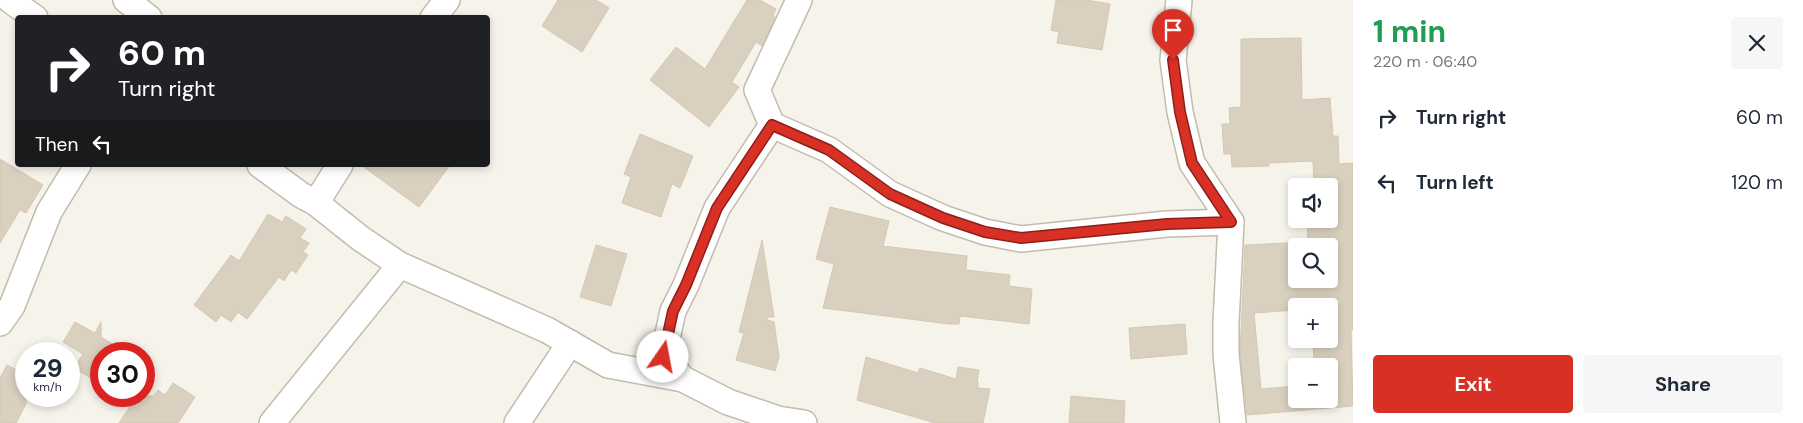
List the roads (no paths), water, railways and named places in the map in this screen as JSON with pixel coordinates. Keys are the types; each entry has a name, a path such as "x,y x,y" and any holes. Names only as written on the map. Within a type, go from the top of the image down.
{"street":[{"path":"10,0 31,15"},
{"path":"126,0 145,15"},
{"path":"435,15 447,0"},
{"path":"799,0 757,90 772,125 829,150 890,194 943,218 985,232 1021,238 1167,224 1231,222"},
{"path":"1179,0 1173,60 1184,129 1192,163 1231,222 1226,354 1232,423"},
{"path":"683,379 663,357 673,311 686,285 717,208 772,125"},
{"path":"0,323 12,306 10,277 77,167"},
{"path":"263,167 316,203 360,238 400,265 547,330 608,365 683,379 728,402 778,419 804,423"},
{"path":"316,203 339,167"},
{"path":"272,423 400,265"},
{"path":"517,423 570,344"}]}
